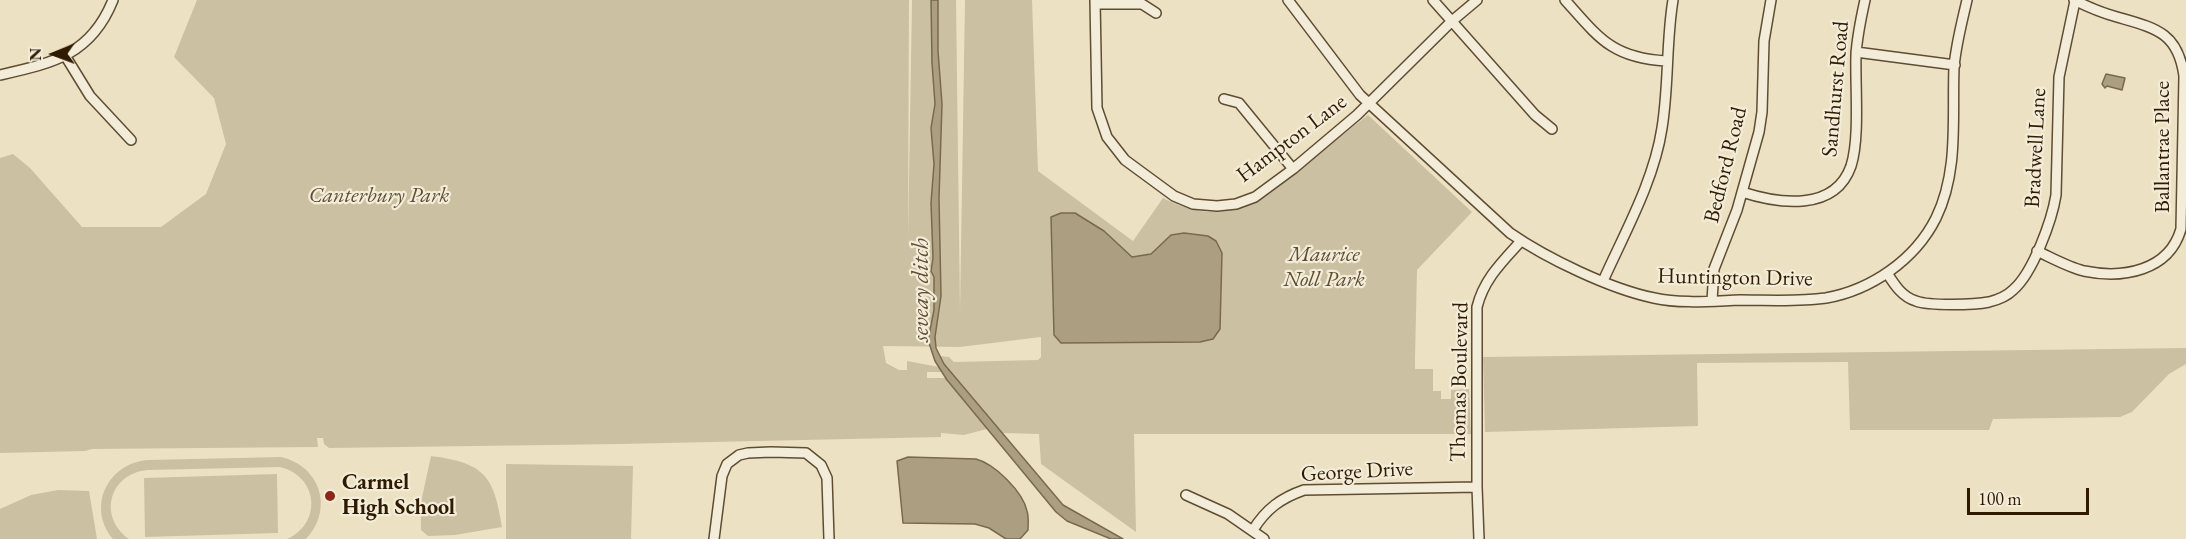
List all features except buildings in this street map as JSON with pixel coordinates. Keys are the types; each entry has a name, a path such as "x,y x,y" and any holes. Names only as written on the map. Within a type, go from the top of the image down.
{"street":[{"path":"0,75 44,65 66,57 89,40 103,22 113,0"},
{"name":"Huntington Drive","path":"1288,0 1347,79 1369,104 1488,215 1521,241 1603,281 1654,298 1677,301 1826,298 1861,287 1887,273 1910,254 1926,235 1935,219 1949,184 1953,151 1954,64 1966,0"},
{"path":"1433,0 1535,115 1552,129"},
{"name":"Hampton Lane","path":"1095,2 1098,108 1107,137 1125,159 1174,196 1206,206 1228,206 1255,197 1293,169 1369,104 1452,21 1477,0"},
{"path":"1565,0 1596,35 1618,51 1639,59 1666,61"},
{"path":"1603,281 1651,171 1658,148 1664,112 1666,61 1673,0"},
{"name":"Bedford Road","path":"1712,301 1714,269 1730,232 1759,132 1762,112 1764,41 1771,0"},
{"name":"Sandhurst Road","path":"1742,192 1775,201 1799,202 1824,196 1842,181 1851,164 1855,146 1856,52 1865,0"},
{"name":"Ballantrae Place","path":"2037,251 2065,265 2084,271 2105,274 2133,272 2147,268 2164,258 2176,243 2181,229 2184,76 2179,54 2172,42 2158,30 2097,11 2075,0"},
{"name":"Bradwell Lane","path":"1887,273 1901,292 1917,302 1929,304 1986,303 2007,295 2027,271 2050,222 2056,195 2059,77 2075,0"},
{"path":"1095,2 1142,4 1156,13"},
{"path":"1856,52 1954,64"},
{"path":"66,57 90,96 131,140"},
{"path":"1224,99 1239,103 1293,169"},
{"name":"Thomas Boulevard","path":"1479,539 1477,307 1483,287 1489,277 1521,241"},
{"path":"714,539 722,476 728,464 739,455 771,452 806,453 821,465 827,478 829,539"},
{"name":"George Drive","path":"1253,530 1270,508 1288,496 1304,490 1477,487"},
{"path":"1186,495 1228,514 1264,539"}],"green space":[{"path":"197,0 909,0 908,240 912,0 956,0 960,311 965,0 1032,0 1038,171 1133,241 1163,198 1185,207 1204,211 1222,212 1239,208 1286,180 1368,115 1472,212 1417,270 1415,359 1415,369 1433,369 1433,391 1441,391 1441,399 1451,399 1451,390 1469,389 1471,434 1134,434 1136,532 1041,464 1039,434 1002,433 944,364 940,356 949,357 954,362 1038,360 1041,357 1041,337 960,347 883,346 886,363 899,370 907,370 907,361 939,367 942,372 927,372 927,378 945,378 987,429 964,435 941,433 941,437 329,448 324,444 323,438 317,438 318,447 92,449 0,453 0,158 13,154 30,168 82,227 161,227 206,194 226,144 214,98 174,57"},
{"path":"2186,348 2186,364 2169,374 2132,412 2120,417 1993,419 1989,430 1850,430 1848,362 1697,363 1698,426 1485,432 1483,357"},
{"path":"431,456 463,463 483,474 495,495 502,527 455,535 428,536 421,530 421,502"},
{"path":"281,457 295,462 306,470 314,479 319,491 320,515 315,528 306,539 287,539 299,532 311,512 308,490 293,472 280,467 148,470 135,473 124,479 117,487 112,497 111,508 113,519 119,530 129,539 113,539 105,526 101,513 106,488 112,477 135,463 149,460"},
{"path":"506,464 633,466 631,539 506,539"},
{"path":"277,474 278,533 145,537 144,478"},
{"path":"58,490 89,491 97,539 0,539 0,509 31,495"}],"shaded area":[{"path":"931,0 938,0 938,51 942,104 939,198 941,296 935,337 936,348 944,364 1063,505 1123,539 1111,539 1067,521 1056,512 947,380 935,361 928,340 934,310 934,277 931,271 933,258 931,203 934,164 931,128 935,104"},
{"path":"2106,74 2125,78 2122,90 2107,86 2105,88 2102,84"},
{"path":"1061,213 1075,213 1104,231 1132,257 1151,254 1171,235 1184,233 1208,236 1216,241 1222,253 1220,329 1213,339 1200,342 1061,343 1054,335 1051,217"},
{"path":"908,457 976,459 983,462 1007,480 1020,496 1028,513 1028,530 1020,539 1006,539 989,528 975,524 903,523 897,461"}],"place":[{"name":"Carmel High School","path":"330,496"}],"park label":[{"name":"Canterbury Park","path":"379,196"},
{"name":"Maurice Noll Park","path":"1324,268"}],"water label":[{"name":"seveay ditch","path":"921,290"}]}
